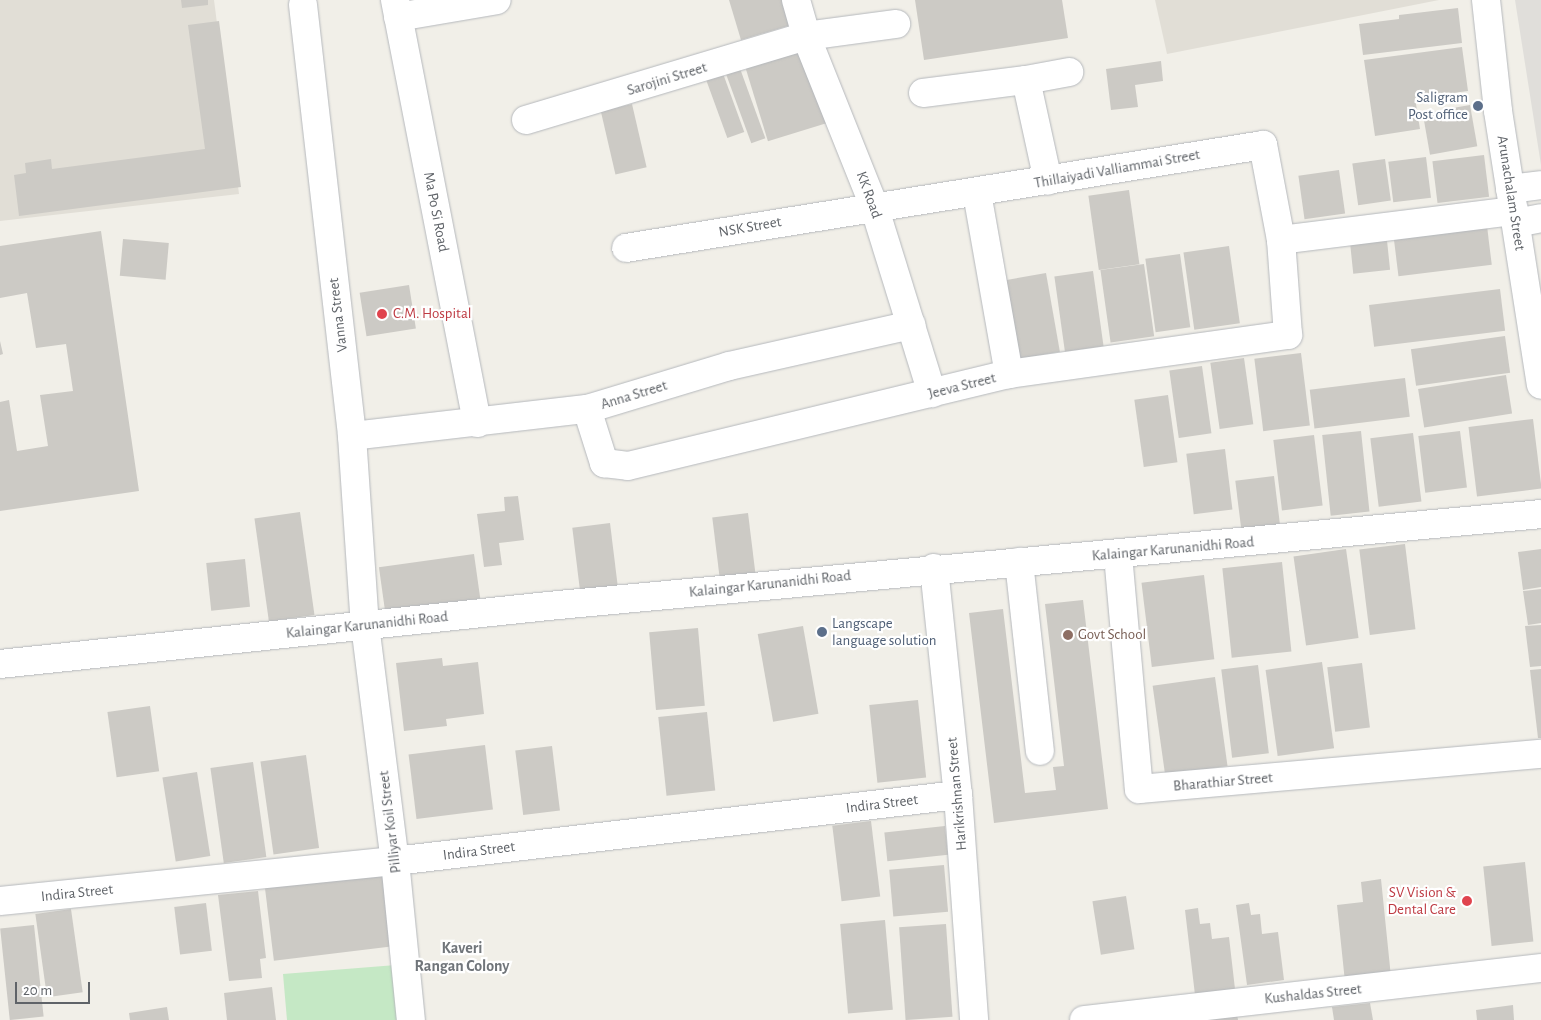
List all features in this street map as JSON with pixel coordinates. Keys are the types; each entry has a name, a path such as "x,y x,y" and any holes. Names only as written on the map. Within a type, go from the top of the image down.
{"street":[{"path":"396,8 497,0"},
{"name":"KK Road","path":"796,0 806,36 874,206 932,393"},
{"name":"Arunachalam Street","path":"1486,0 1498,111 1520,210 1541,385"},
{"name":"Vanna Street","path":"303,5 352,436 365,625"},
{"name":"Ma Po Si Road","path":"396,8 477,423"},
{"name":"Sarojini Street","path":"526,120 806,36 896,24"},
{"path":"924,93 1026,80 1069,72"},
{"path":"1026,80 1048,181"},
{"name":"Thillaiyadi Valliammai Street","path":"874,206 977,193 1263,145 1281,240"},
{"path":"1281,240 1520,210 1541,185"},
{"path":"977,193 1009,374"},
{"name":"NSK Street","path":"626,248 874,206"},
{"name":"Jeeva Street","path":"587,410 604,463 628,466 1009,374 1288,335 1281,240"},
{"name":"Anna Street","path":"352,436 587,410 729,366 911,325"},
{"name":"Kalaingar Karunanidhi Road","path":"0,664 934,568 1118,555 1541,514"},
{"name":"Bharathiar Street","path":"1118,555 1139,789 1541,754"},
{"path":"1019,562 1040,751"},
{"name":"Harikrishnan Street","path":"934,568 958,795 974,1020"},
{"name":"Pilliyar Koil Street","path":"365,625 395,861 411,1020"},
{"name":"Indira Street","path":"0,901 395,861 958,795"},
{"name":"Kushaldas Street","path":"1084,1020 1541,968"}],"shaded area":[{"path":"0,0 214,0 239,194 0,221"},
{"path":"1155,0 1439,0 1167,54"},
{"path":"1515,0 1541,0 1541,165"}],"green space":[{"path":"396,965 401,1020 287,1020 283,974"}],"building":[{"path":"181,0 208,0 208,5 182,8"},
{"path":"729,0 783,0 791,25 741,40"},
{"path":"915,0 1062,0 1068,38 924,60"},
{"path":"1458,8 1462,43 1363,55 1359,24 1399,19 1399,15"},
{"path":"219,21 241,187 19,216 14,175 26,173 25,163 51,159 52,169 205,149 188,25"},
{"path":"802,44 826,123 768,141 744,62"},
{"path":"1462,47 1468,91 1415,98 1420,129 1375,136 1364,60"},
{"path":"1161,61 1163,81 1135,85 1138,107 1111,110 1106,69"},
{"path":"738,63 765,138 751,143 724,68"},
{"path":"721,68 744,132 727,138 704,74"},
{"path":"632,104 647,167 615,175 601,111"},
{"path":"1470,105 1477,146 1430,155 1423,113"},
{"path":"1484,155 1489,197 1438,203 1432,161"},
{"path":"1426,157 1431,198 1393,202 1388,162"},
{"path":"1385,159 1391,201 1358,205 1352,164"},
{"path":"1339,170 1345,214 1305,219 1298,176"},
{"path":"1129,190 1139,264 1099,270 1088,196"},
{"path":"1487,226 1492,265 1398,276 1394,237"},
{"path":"101,231 139,491 0,511 0,402 9,400 17,451 48,446 40,395 73,391 66,344 36,348 27,293 0,298 0,246"},
{"path":"1386,231 1390,270 1353,274 1349,235"},
{"path":"123,239 169,243 166,280 120,276"},
{"path":"1229,246 1240,323 1194,330 1183,252"},
{"path":"1180,254 1190,327 1156,332 1145,259"},
{"path":"1144,264 1154,336 1111,342 1100,270"},
{"path":"1093,271 1104,346 1065,352 1054,276"},
{"path":"1046,273 1060,352 1020,359 1007,280"},
{"path":"409,285 416,328 366,336 360,293"},
{"path":"1500,289 1505,331 1374,347 1369,305"},
{"path":"1505,336 1510,373 1416,386 1411,349"},
{"path":"0,341 3,354 0,355"},
{"path":"1301,353 1310,425 1263,431 1254,359"},
{"path":"1244,358 1253,424 1220,429 1210,363"},
{"path":"1202,366 1211,433 1179,438 1169,371"},
{"path":"1506,375 1512,414 1424,427 1418,389"},
{"path":"1405,378 1410,417 1314,428 1310,390"},
{"path":"1168,395 1177,462 1144,467 1134,400"},
{"path":"1533,419 1541,489 1477,496 1468,427"},
{"path":"1361,431 1369,512 1331,516 1322,435"},
{"path":"1460,431 1467,488 1425,493 1418,436"},
{"path":"1413,433 1421,501 1379,507 1370,438"},
{"path":"1314,435 1323,505 1282,510 1273,440"},
{"path":"1225,449 1232,510 1194,514 1186,454"},
{"path":"1274,476 1280,527 1242,531 1235,481"},
{"path":"518,496 524,540 499,543 502,565 484,567 477,514 505,511 504,497"},
{"path":"300,512 314,615 269,621 254,518"},
{"path":"748,513 756,575 720,579 712,517"},
{"path":"610,523 618,587 580,591 572,528"},
{"path":"1405,544 1415,629 1370,635 1359,550"},
{"path":"1346,549 1359,638 1306,646 1294,556"},
{"path":"1541,549 1541,587 1523,590 1518,552"},
{"path":"474,554 480,599 385,612 379,567"},
{"path":"245,559 250,607 211,611 206,563"},
{"path":"1282,562 1291,652 1232,658 1222,568"},
{"path":"1204,575 1214,659 1152,667 1141,583"},
{"path":"1541,589 1541,623 1528,625 1523,591"},
{"path":"1083,600 1108,809 994,823 969,613 1003,609 1025,793 1056,790 1053,767 1064,766 1045,604"},
{"path":"1541,625 1541,666 1530,667 1525,626"},
{"path":"803,626 818,714 773,722 758,634"},
{"path":"698,628 705,706 656,710 649,632"},
{"path":"442,658 443,666 478,662 484,714 446,719 447,726 404,731 396,663"},
{"path":"1322,662 1334,748 1278,756 1266,670"},
{"path":"1362,663 1370,728 1335,732 1327,667"},
{"path":"1258,665 1269,753 1232,758 1221,670"},
{"path":"1541,669 1541,738 1538,738 1530,670"},
{"path":"1215,677 1228,766 1165,775 1153,686"},
{"path":"918,700 926,778 877,783 869,705"},
{"path":"150,706 159,771 117,777 107,712"},
{"path":"707,712 715,791 667,796 658,717"},
{"path":"485,745 493,810 416,819 409,754"},
{"path":"552,746 560,811 523,815 515,751"},
{"path":"306,755 319,848 274,854 260,761"},
{"path":"253,762 266,857 224,863 210,768"},
{"path":"197,772 210,856 176,861 162,777"},
{"path":"871,821 880,896 842,901 832,826"},
{"path":"945,826 948,855 887,861 884,832"},
{"path":"1525,862 1533,942 1492,946 1483,866"},
{"path":"944,865 948,912 893,917 889,870"},
{"path":"382,873 391,946 274,961 265,887"},
{"path":"1381,879 1391,977 1345,982 1337,905 1363,902 1361,882"},
{"path":"258,891 266,958 260,959 262,978 229,981 218,895"},
{"path":"1126,896 1134,949 1101,955 1092,901"},
{"path":"206,903 212,951 180,955 174,907"},
{"path":"1249,903 1251,915 1260,914 1262,934 1278,932 1284,980 1247,985 1236,905"},
{"path":"1198,908 1200,924 1210,923 1212,939 1229,937 1235,989 1195,995 1185,910"},
{"path":"71,909 83,992 47,997 35,914"},
{"path":"885,920 893,1010 848,1014 840,924"},
{"path":"946,924 952,1017 906,1020 899,927"},
{"path":"34,925 44,1016 10,1020 0,929"},
{"path":"272,987 276,1020 227,1020 224,993"},
{"path":"1370,1003 1373,1020 1334,1020 1332,1007"},
{"path":"1513,1005 1514,1020 1477,1020 1476,1010"},
{"path":"167,1007 169,1020 130,1020 129,1013"},
{"path":"1237,1014 1238,1020 1195,1020"}],"place":[{"name":"Saligram Post office","path":"1478,106"},
{"name":"C.M. Hospital","path":"382,314"},
{"name":"Langscape language solution","path":"822,632"},
{"name":"Govt School","path":"1068,635"},
{"name":"SV Vision & Dental Care","path":"1467,901"}],"district":[{"name":"Kaveri Rangan Colony","path":"462,957"}]}
